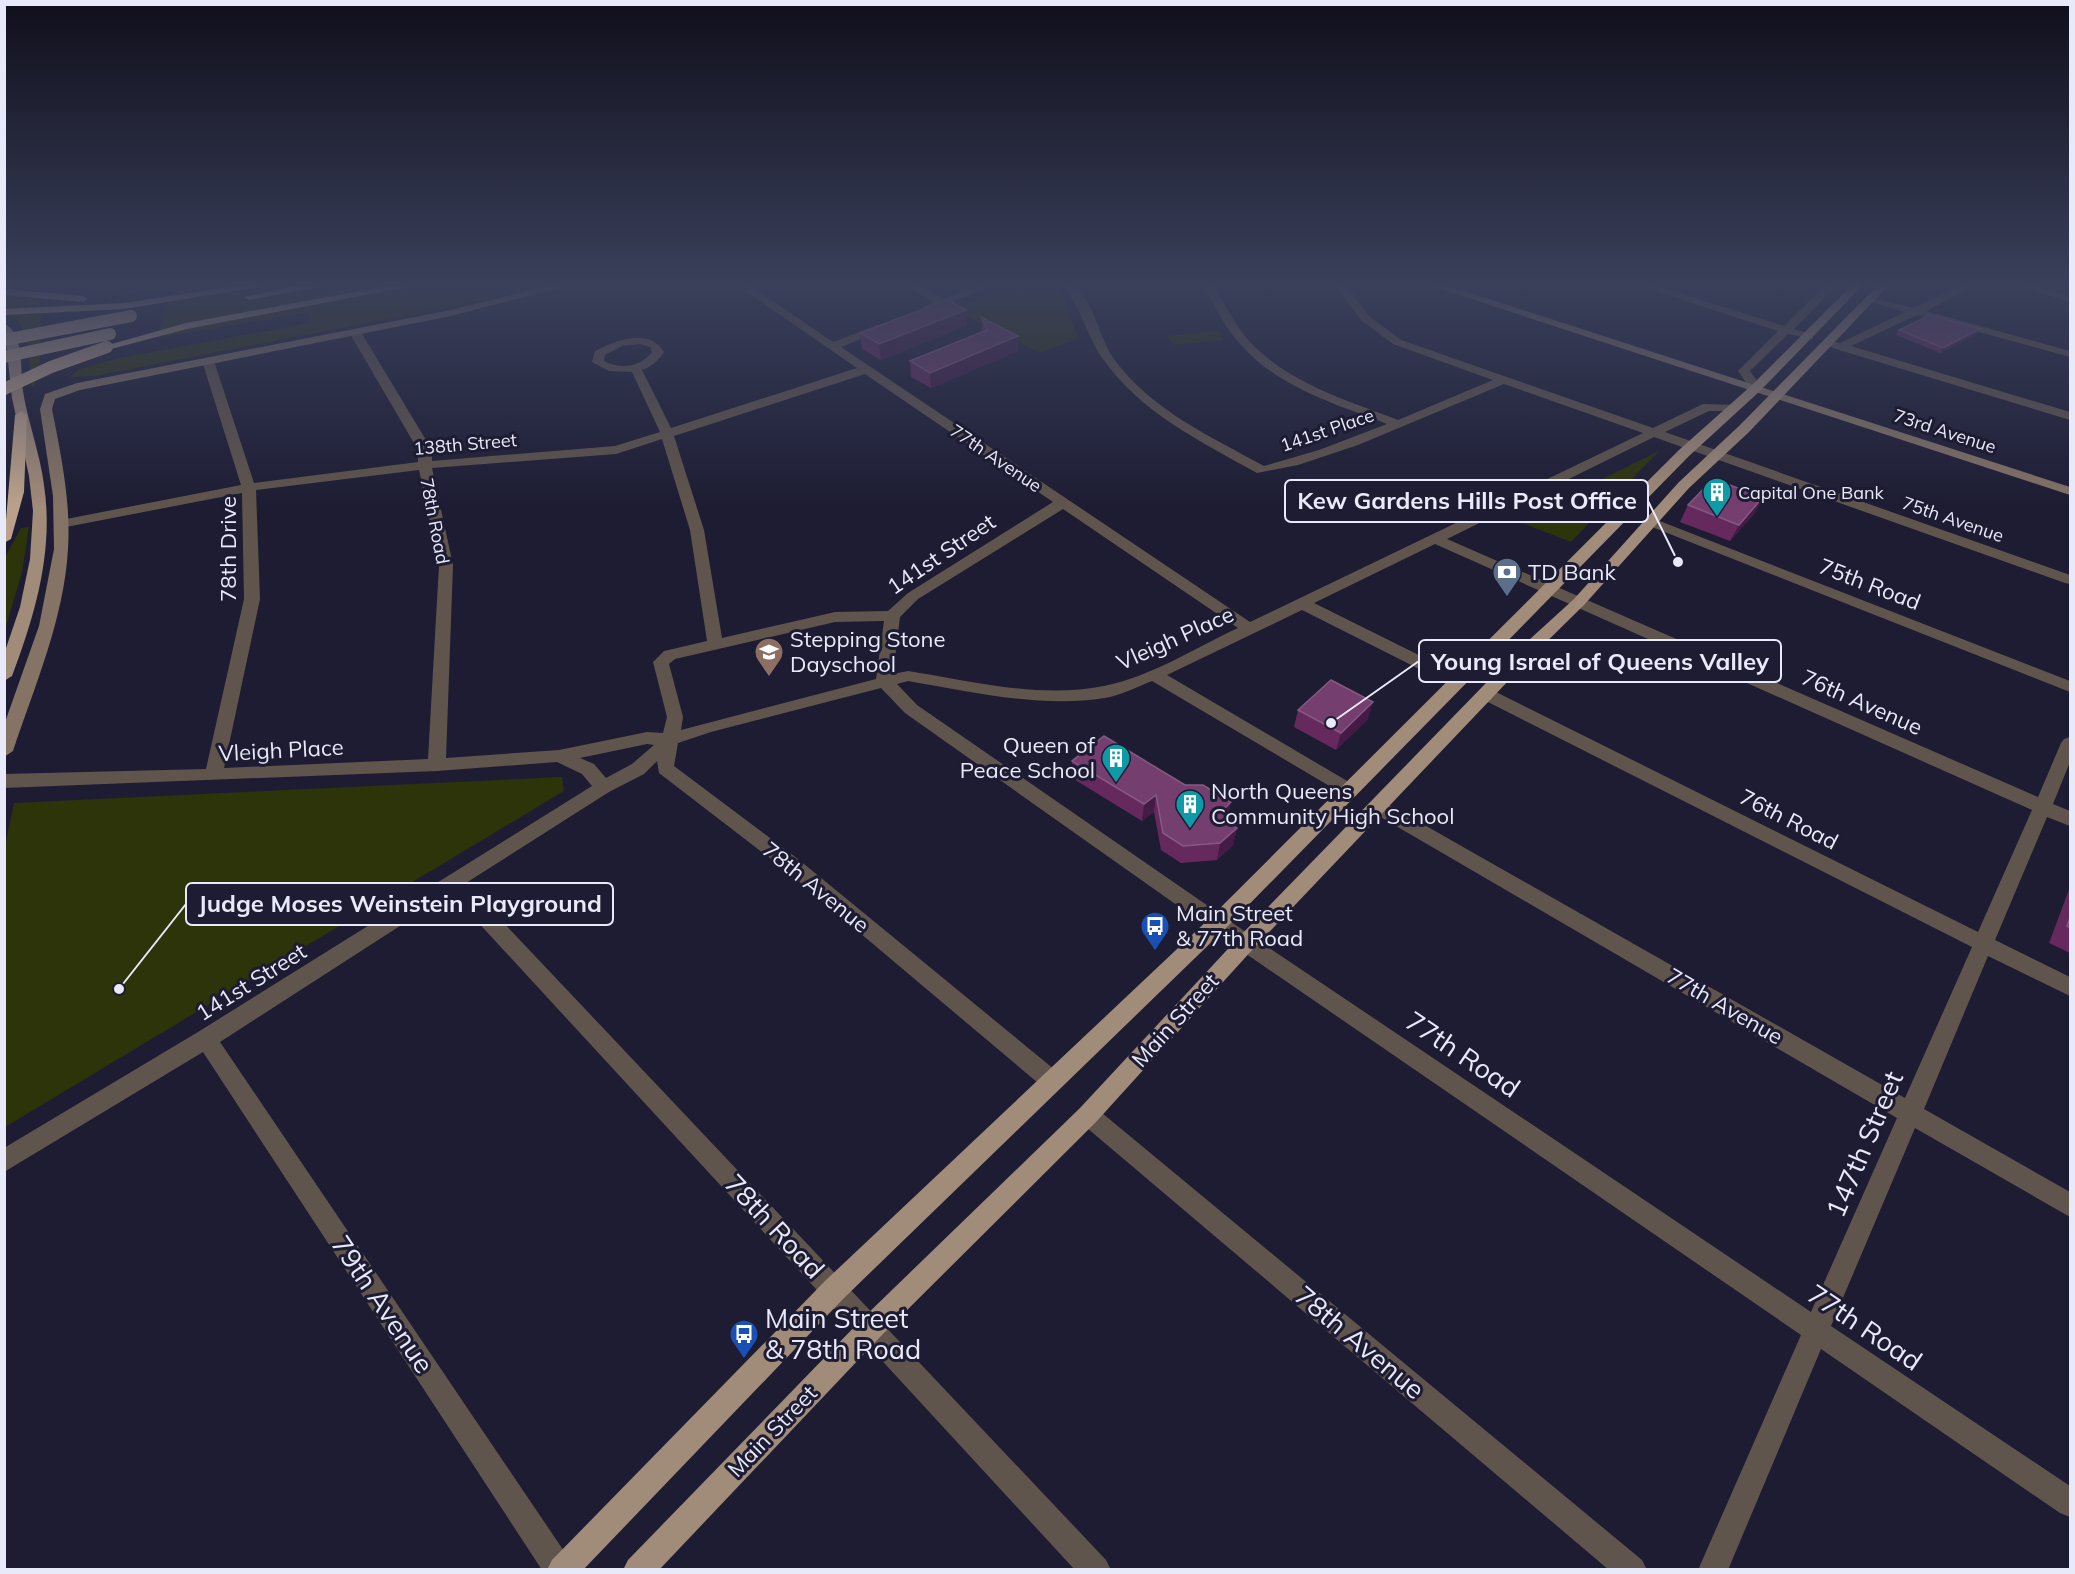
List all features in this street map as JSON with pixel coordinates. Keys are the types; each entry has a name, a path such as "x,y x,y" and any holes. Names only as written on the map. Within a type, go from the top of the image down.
{"highway":[{"path":"4,389 72,359"},
{"path":"4,538 16,506 20,486 21,415"}],"main road":[{"path":"4,676 28,604 39,542 38,488 21,415 15,359"},
{"name":"Main Street","path":"561,1569 834,1290 1219,922 1691,446 1785,359"},
{"name":"Main Street","path":"638,1569 871,1328 1088,1115 1246,943 1486,694 1579,602 1604,571 1684,485 1744,429 1775,394 1817,359"}],"street":[{"path":"4,751 46,628 58,575 61,524 47,400 54,394 77,387 216,359"},
{"name":"78th Road","path":"371,359 425,450 425,465 446,565 436,765"},
{"name":"77th Avenue","path":"849,359 1250,629"},
{"name":"141st Place","path":"1109,359 1127,381 1171,418 1262,470 1294,463 1503,380"},
{"path":"1263,359 1311,390 1397,424"},
{"name":"75th Avenue","path":"1446,359 2070,580"},
{"path":"1658,359 1693,367"},
{"path":"1679,359 1693,367 1755,388"},
{"path":"1755,388 1744,371 1756,359"},
{"path":"1882,359 2070,416"},
{"name":"78th Drive","path":"208,361 249,488 252,598 214,775"},
{"path":"635,367 667,434 697,530 715,644"},
{"name":"138th Street","path":"61,524 249,488 425,465 616,450 864,370"},
{"name":"73rd Avenue","path":"1755,388 2070,491"},
{"name":"Vleigh Place","path":"4,781 436,765 559,756 647,738 670,740 707,727 908,676 1013,693 1057,695 1105,692 1154,675 1437,540 1707,407 1734,408"},
{"name":"141st Street","path":"663,658 835,616 892,616 913,596 1062,503"},
{"name":"75th Road","path":"1652,522 2070,687"},
{"name":"76th Avenue","path":"1437,540 2070,819"},
{"path":"1303,604 1457,681"},
{"path":"884,681 892,616"},
{"name":"78th Avenue","path":"663,658 661,662 675,717 665,768 791,864 1052,1082"},
{"path":"1154,675 1348,790"},
{"name":"77th Road","path":"884,681 911,709 958,744 1219,922 1246,943 2070,1503"},
{"name":"76th Road","path":"1486,694 2070,987"},
{"name":"141st Street","path":"4,1161 206,1039 603,787 638,769 670,740"},
{"name":"147th Street","path":"1713,1569 2070,743"},
{"name":"Vleigh Place","path":"559,756 588,769 603,787"},
{"name":"77th Avenue","path":"1378,807 2070,1205"},
{"name":"78th Road","path":"453,882 1096,1569"},
{"name":"79th Avenue","path":"206,1039 561,1569"},
{"name":"78th Avenue","path":"1088,1115 1632,1569"}],"green space":[{"path":"29,359 39,359 34,386 31,386"},
{"path":"115,359 180,359 95,376 69,377 80,369"},
{"path":"1659,451 1571,542 1517,521"},
{"path":"29,527 22,572 5,630 5,557 21,528"},
{"path":"562,777 564,791 5,1127 4,852 14,803"}],"building":[{"path":"914,359 962,359 930,373 910,361"},
{"path":"1713,479 1763,497 1739,525 1688,505"},
{"path":"1331,680 1373,702 1341,733 1298,710"},
{"path":"1104,736 1185,785 1203,785 1231,802 1224,809 1228,822 1237,828 1220,843 1183,846 1163,833 1156,795 1144,804 1072,761"}],"place":[{"name":"Capital One Bank","path":"1717,518"},
{"name":"Kew Gardens Hills Post Office","path":"1678,562"},
{"name":"TD Bank","path":"1507,598"},
{"name":"Stepping Stone Dayschool","path":"769,678"},
{"name":"Young Israel of Queens Valley","path":"1331,723"},
{"name":"Queen of Peace School","path":"1116,784"},
{"name":"North Queens Community High School","path":"1190,830"},
{"name":"Main Street & 77th Road","path":"1155,952"},
{"name":"Judge Moses Weinstein Playground","path":"119,989"},
{"name":"Main Street & 78th Road","path":"744,1360"}]}
